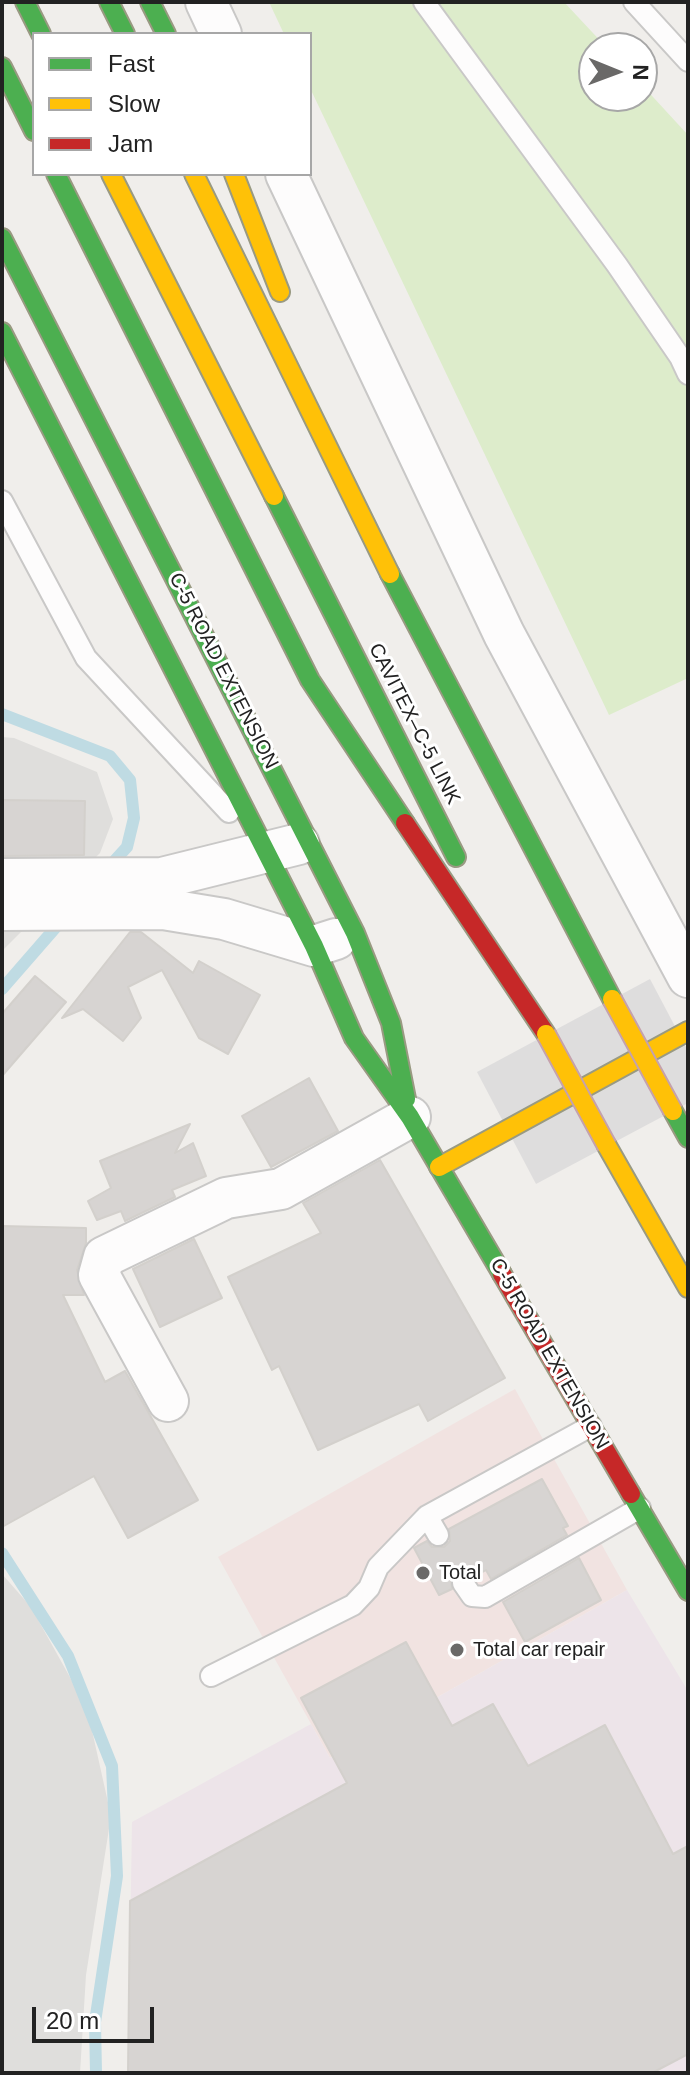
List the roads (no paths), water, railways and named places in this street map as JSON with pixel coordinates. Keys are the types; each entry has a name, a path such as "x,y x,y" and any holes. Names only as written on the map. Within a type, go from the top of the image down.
{"main road":[{"path":"25,2 40,32"},
{"path":"109,2 124,32"},
{"path":"150,2 165,32"},
{"path":"2,67 32,127"},
{"path":"57,176 310,680 546,1034"},
{"name":"CAVITEX–C-5 LINK","path":"112,176 546,1034 688,1288"},
{"path":"195,176 377,549 688,1138"},
{"path":"235,176 288,314"},
{"name":"C-5 ROAD EXTENSION","path":"2,238 355,933 391,1023 410,1117"},
{"name":"C-5 ROAD EXTENSION","path":"2,332 314,946 354,1038 410,1117 688,1591"},
{"path":"305,358 377,549"},
{"path":"439,1167 688,1031"}],"street":[{"path":"206,2 220,32"},
{"path":"287,176 504,634 688,977"},
{"path":"2,879 27,900 132,894 162,878 310,842"},
{"path":"132,894 163,909 224,919 314,946 355,933"},
{"path":"168,1401 99,1275 104,1257 226,1198 281,1189 410,1117"}],"lane":[{"path":"424,2 617,265 680,357 688,374"},
{"path":"634,2 688,61"},
{"path":"2,501 86,658 266,852"},
{"path":"211,1676 353,1605 369,1588 378,1567 427,1516 591,1426"},
{"path":"463,1583 472,1596 485,1597 640,1508"},
{"path":"427,1516 438,1535"}],"waterway":[{"path":"2,714 110,756 130,780 134,818 127,847 107,869"},
{"path":"2,989 63,919"},
{"path":"2,1553 68,1656 112,1766 117,1876 95,2022 96,2073"}],"place":[{"name":"Total","path":"423,1573"},
{"name":"Total car repair","path":"457,1650"}]}
